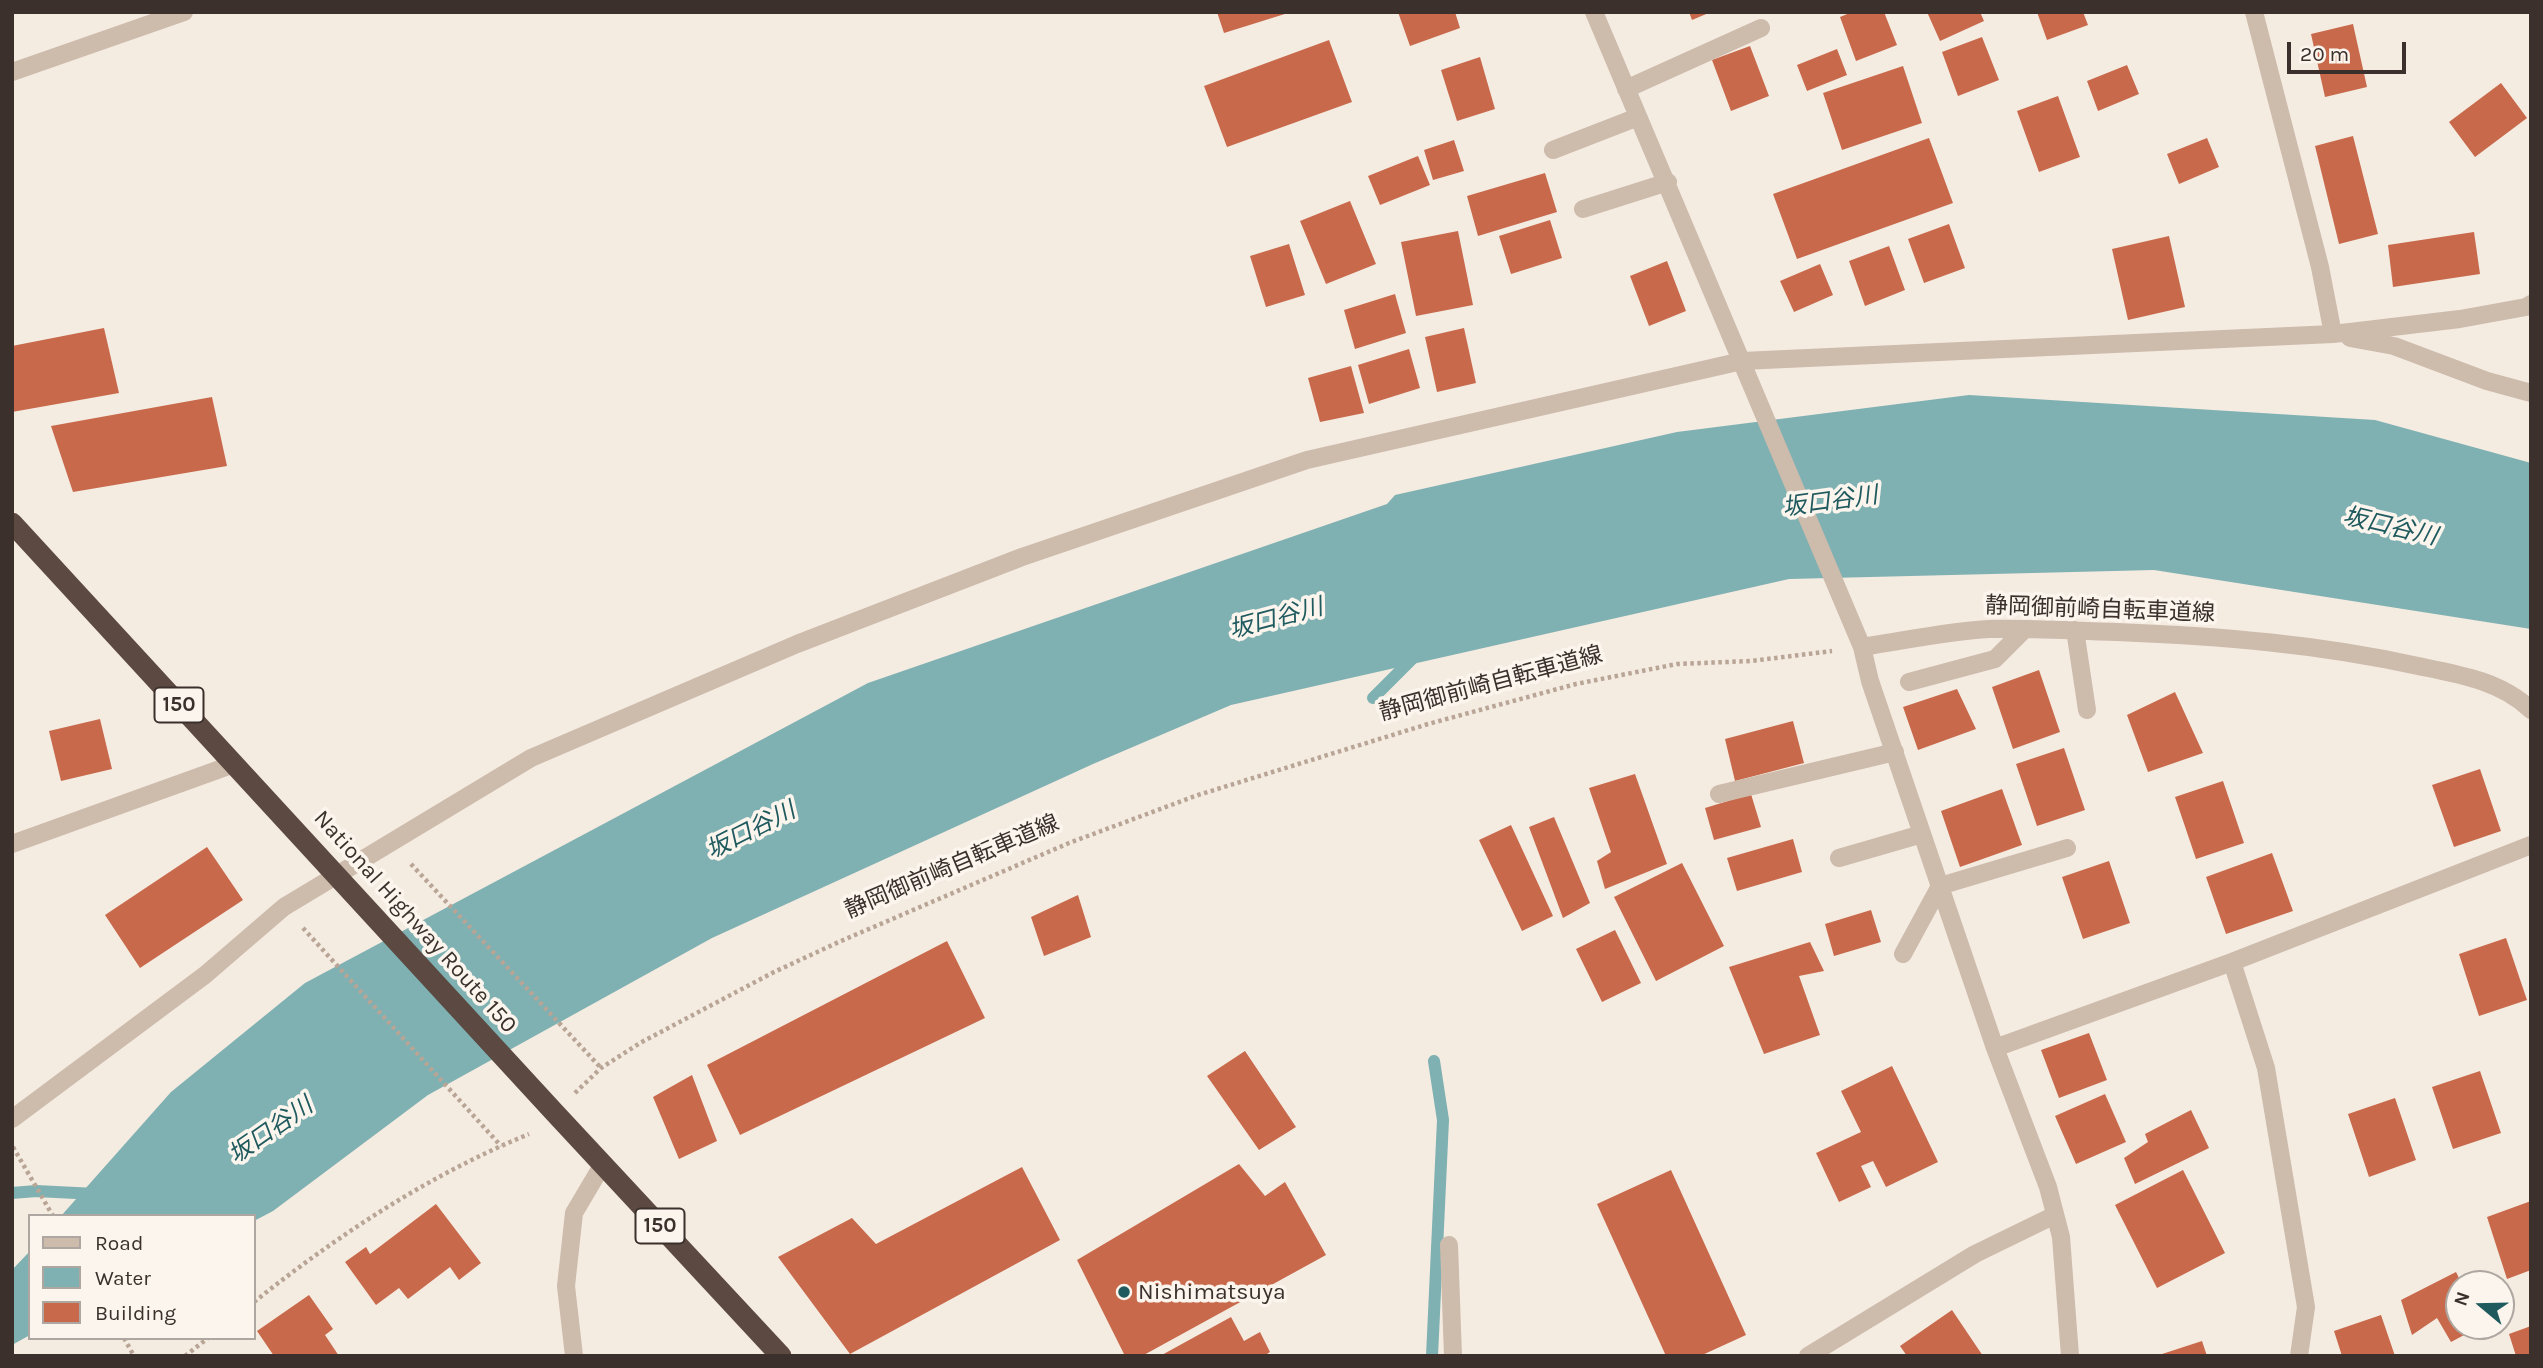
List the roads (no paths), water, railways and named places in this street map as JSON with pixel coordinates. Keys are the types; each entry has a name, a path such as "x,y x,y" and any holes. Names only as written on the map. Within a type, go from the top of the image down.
{"highway":[{"name":"National Highway Route 150","path":"12,523 781,1356"}],"street":[{"path":"12,72 184,12"},
{"path":"1594,12 1863,647 1870,681 1995,1048 2048,1187 2061,1237 2070,1356"},
{"path":"2254,12 2320,267 2333,334"},
{"path":"1626,89 1761,28"},
{"path":"1553,150 1638,117"},
{"path":"1583,209 1668,182"},
{"path":"12,1119 205,975 284,907 342,880 391,842 531,758 797,644 1022,557 1307,460 1742,362 2333,334 2460,319 2531,304"},
{"path":"2333,334 2395,346 2487,381 2531,393"},
{"name":"静岡御前崎自転車道線","path":"1863,647 1986,629 2182,634 2315,648 2388,659 2491,684 2531,710"},
{"path":"1909,681 1995,659 2025,629"},
{"path":"2075,630 2087,710"},
{"path":"1719,794 1895,752"},
{"path":"12,844 234,764"},
{"path":"1839,858 1923,834"},
{"path":"1995,1048 2232,962 2531,845"},
{"path":"1903,954 1940,886 2067,848"},
{"path":"2232,962 2266,1068 2306,1307 2299,1356"},
{"path":"574,1356 566,1286 574,1213 603,1164"},
{"path":"1808,1356 1975,1254 2055,1215"},
{"path":"1449,1245 1453,1356"}],"water":[{"name":"坂口谷川","path":"1969,395 2375,420 2531,463 2531,629 2154,570 1789,579 1231,705 1093,764 712,938 428,1095 273,1211 256,1220 256,1214 63,1214 171,1092 305,983 868,683 1387,504 1395,495 1677,432"},
{"path":"28,1253 28,1336 12,1345 12,1270"}],"waterway":[{"path":"1373,698 1417,654"},
{"path":"1432,1356 1443,1120 1434,1061"},
{"path":"12,1193 36,1191 96,1194"}],"place":[{"name":"Nishimatsuya","path":"1124,1292"}]}
